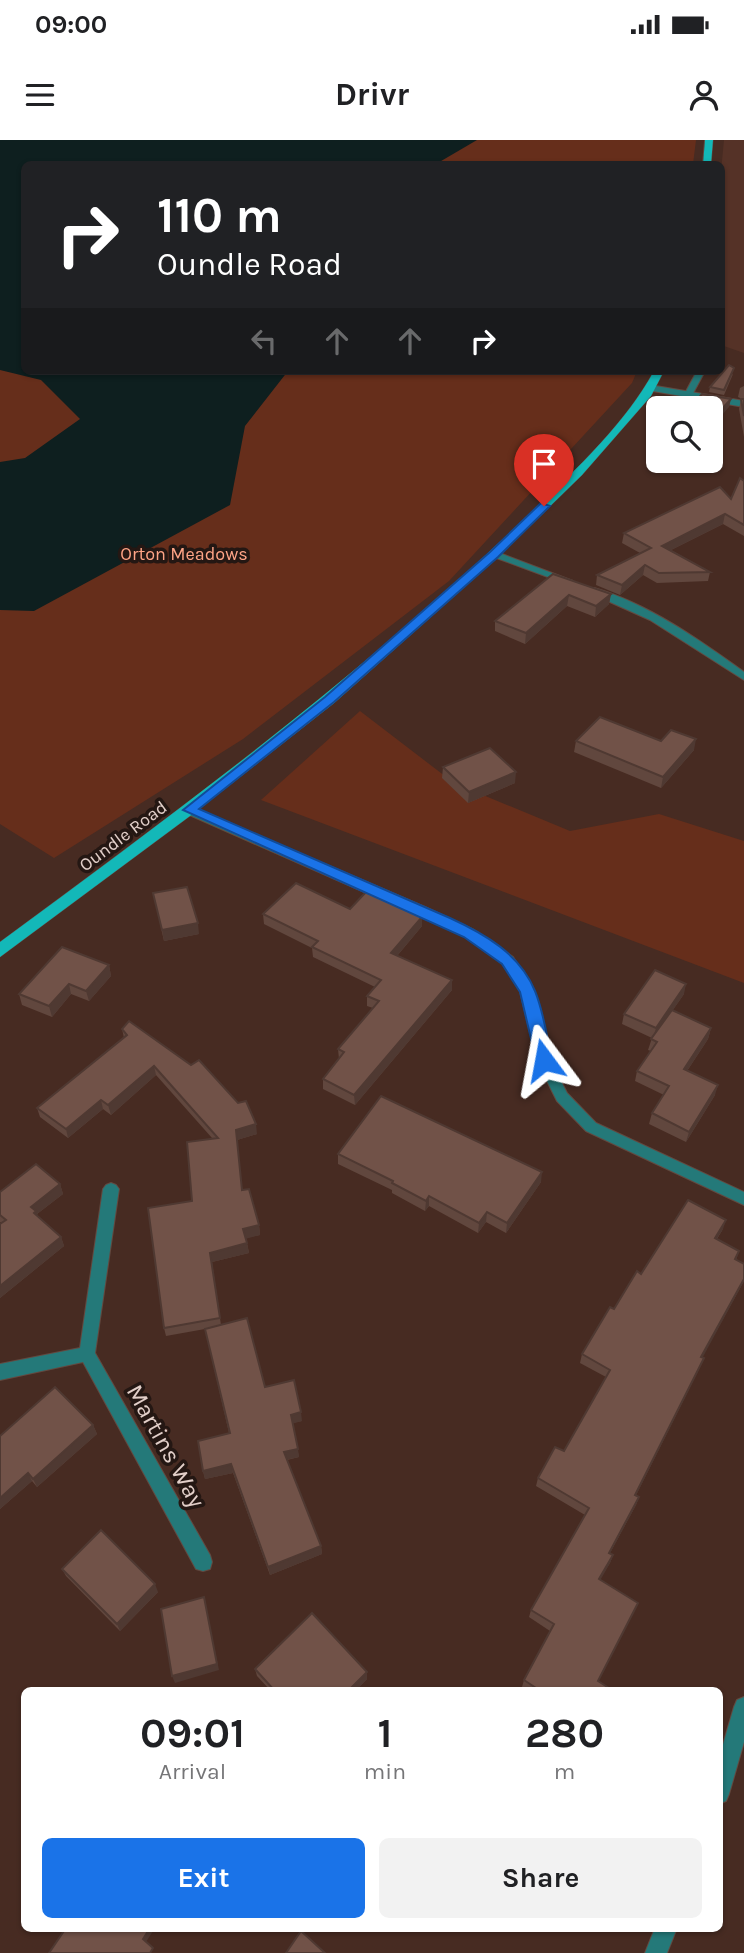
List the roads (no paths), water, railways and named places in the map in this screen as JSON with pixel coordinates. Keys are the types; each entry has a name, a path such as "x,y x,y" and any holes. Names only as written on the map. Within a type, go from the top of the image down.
{"main road":[{"path":"707,161 709,140"},
{"name":"Oundle Road","path":"0,951 189,810 329,700 494,554 578,473 650,388 657,375"}],"street":[{"path":"690,395 699,375"},
{"path":"650,388 744,404"},
{"path":"494,554 612,597 701,646 744,677"},
{"path":"189,810 421,910 469,933 508,960 527,992 544,1060 562,1097 591,1127 744,1199"},
{"path":"0,1372 87,1354 111,1189"},
{"name":"Martins Way","path":"87,1354 203,1562"},
{"path":"723,1780 744,1707"},
{"path":"656,1953 664,1932"}],"park label":[{"name":"Orton Meadows","path":"184,554"}]}
